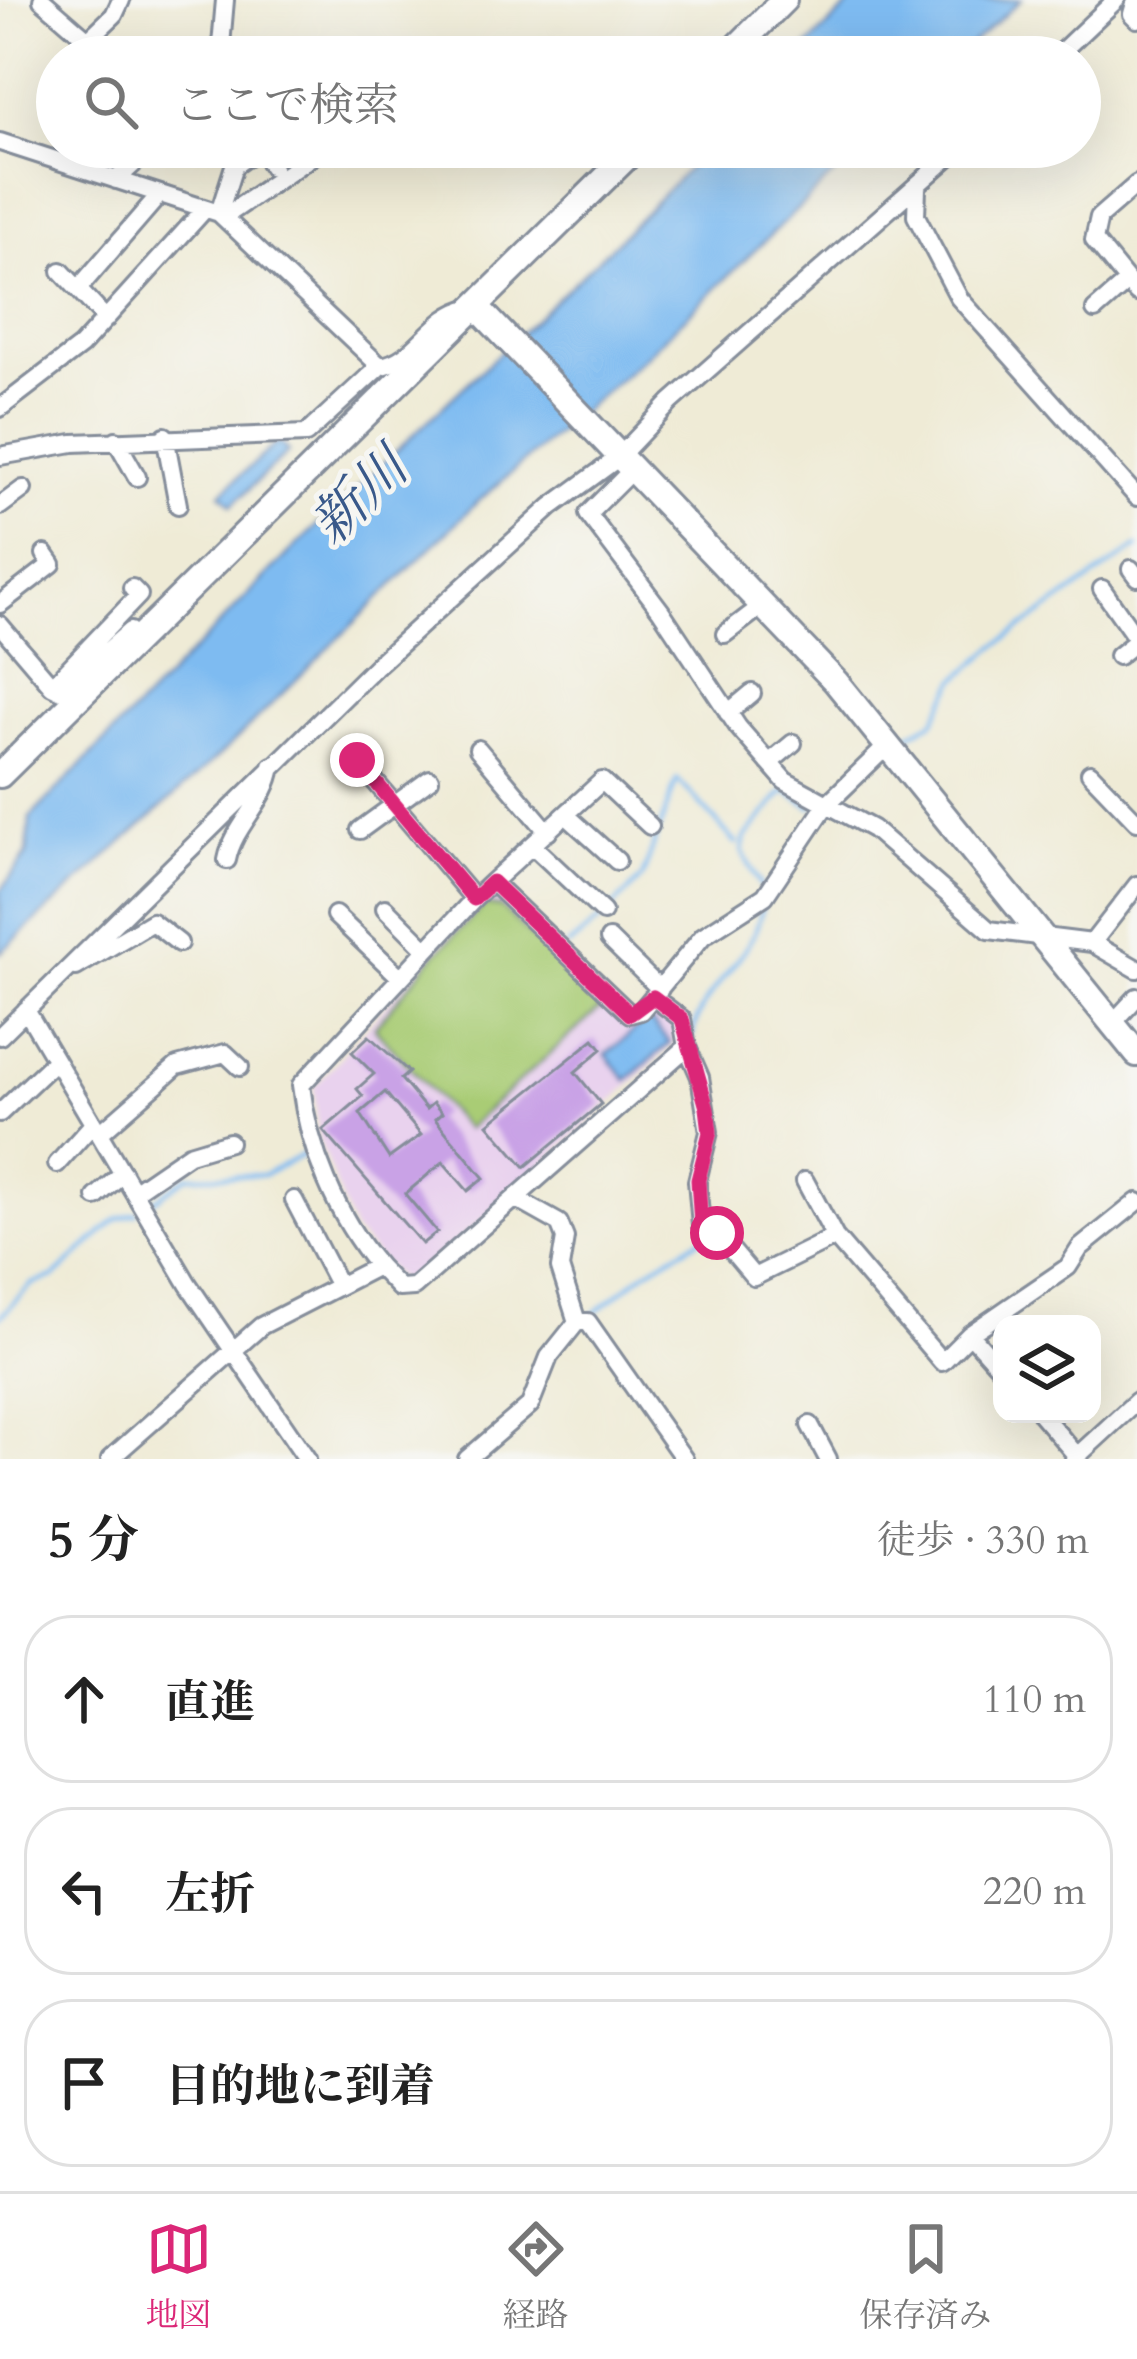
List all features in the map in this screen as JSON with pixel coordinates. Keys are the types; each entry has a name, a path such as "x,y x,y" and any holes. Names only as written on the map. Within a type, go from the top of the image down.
{"street":[{"path":"92,36 114,15 121,0"},
{"path":"204,0 224,5 222,36"},
{"path":"748,36 784,0"},
{"path":"1078,36 1116,0"},
{"path":"1136,0 1132,14 1137,19"},
{"path":"45,1 84,36"},
{"path":"0,142 36,154"},
{"path":"79,168 216,213 380,366"},
{"path":"116,180 129,168"},
{"path":"216,213 233,168"},
{"path":"0,408 81,346 216,213 291,168"},
{"path":"0,775 616,168"},
{"path":"0,1036 272,765 551,506 618,456 671,402 938,168"},
{"path":"1095,310 1132,288 1094,240 1099,217 1137,184"},
{"path":"917,188 916,216 959,298 1137,497"},
{"path":"78,290 160,194"},
{"path":"61,271 106,319"},
{"path":"0,456 165,436 306,434 380,366 397,361 452,312 478,308"},
{"path":"478,308 763,605 887,746 1137,1054"},
{"path":"165,436 178,506"},
{"path":"116,440 137,477"},
{"path":"618,456 588,514 661,611 728,713 785,781 873,829 989,930 1092,943 1137,969"},
{"path":"0,506 23,489"},
{"path":"0,604 52,564 45,554"},
{"path":"52,686 139,596 133,588"},
{"path":"1102,590 1131,650"},
{"path":"725,634 763,605"},
{"path":"0,625 52,686 62,691 149,614 159,618"},
{"path":"728,713 752,693"},
{"path":"769,763 793,743"},
{"path":"492,882 630,1014 657,993 703,936 765,896 826,805 887,746"},
{"path":"478,749 548,832"},
{"path":"357,760 474,899"},
{"path":"227,860 232,836 270,784 272,765"},
{"path":"1090,773 1137,822"},
{"path":"360,830 430,779"},
{"path":"650,826 602,781 425,948 302,1085 316,1151 349,1231 399,1288 414,1287 687,1047"},
{"path":"566,815 617,862"},
{"path":"533,846 603,912"},
{"path":"1092,943 1137,885"},
{"path":"385,908 425,948"},
{"path":"335,915 400,977"},
{"path":"69,968 83,967 152,922 179,943"},
{"path":"609,939 682,1019 710,1132 698,1180 701,1225 717,1233 754,1277 835,1237"},
{"path":"1112,1024 1137,997"},
{"path":"26,1010 232,1349 307,1459"},
{"path":"57,1164 177,1066 225,1053 240,1066"},
{"path":"0,1113 56,1060"},
{"path":"135,1191 189,1154 229,1142"},
{"path":"95,1197 123,1173"},
{"path":"805,1181 835,1237 942,1362 970,1334 1068,1267 1080,1248 1137,1202"},
{"path":"518,1199 559,1223 565,1238 560,1268 577,1322"},
{"path":"294,1200 338,1286"},
{"path":"111,1459 262,1326 378,1266"},
{"path":"467,1459 530,1405 549,1357 577,1322"},
{"path":"577,1322 589,1322 679,1458"},
{"path":"970,1334 993,1360"},
{"path":"1048,1423 1076,1457 1137,1401"},
{"path":"810,1425 827,1459"},
{"path":"485,1442 498,1459"}],"shaded area":[{"path":"498,897 619,1015 641,1023 652,1013 666,1012 672,1018 674,1044 487,1216 410,1280 400,1280 353,1230 319,1139 314,1088 432,952 487,898"}],"green space":[{"path":"485,905 501,907 602,1007 466,1129 374,1028 434,955"}],"water":[{"path":"855,0 1021,0 981,36 818,36"},
{"name":"新川","path":"688,168 840,168 641,360 473,506 225,750 0,953 0,892 27,854 30,818 293,549"},
{"path":"279,441 288,452 232,505 221,493"},
{"path":"648,1018 670,1043 627,1080 606,1055"}],"building":[{"path":"369,1036 409,1072 401,1079 426,1109 433,1103 442,1113 435,1119 484,1178 468,1191 443,1162 405,1194 437,1232 422,1244 323,1130 363,1096 357,1089 374,1074 352,1052","holes":["385,1092 421,1135 389,1158 360,1113"]},
{"path":"594,1039 602,1049 575,1072 601,1104 525,1167 488,1124"}],"waterway":[{"path":"894,743 934,721 956,680 993,648 1137,547"},
{"path":"609,911 642,878 677,779 736,843"},
{"path":"761,887 742,851 745,838 785,790 812,807"},
{"path":"692,1036 706,1002 748,945 762,908"},
{"path":"568,946 601,919"},
{"path":"148,1205 188,1176 264,1175 308,1152"},
{"path":"0,1317 32,1284 54,1277 117,1219 136,1213"},
{"path":"592,1315 648,1270 709,1234"}],"route":[{"path":"357,760 394,798 395,809 474,899 492,882 630,1014 653,997 682,1019 710,1132 698,1180 701,1225 717,1233"}]}
